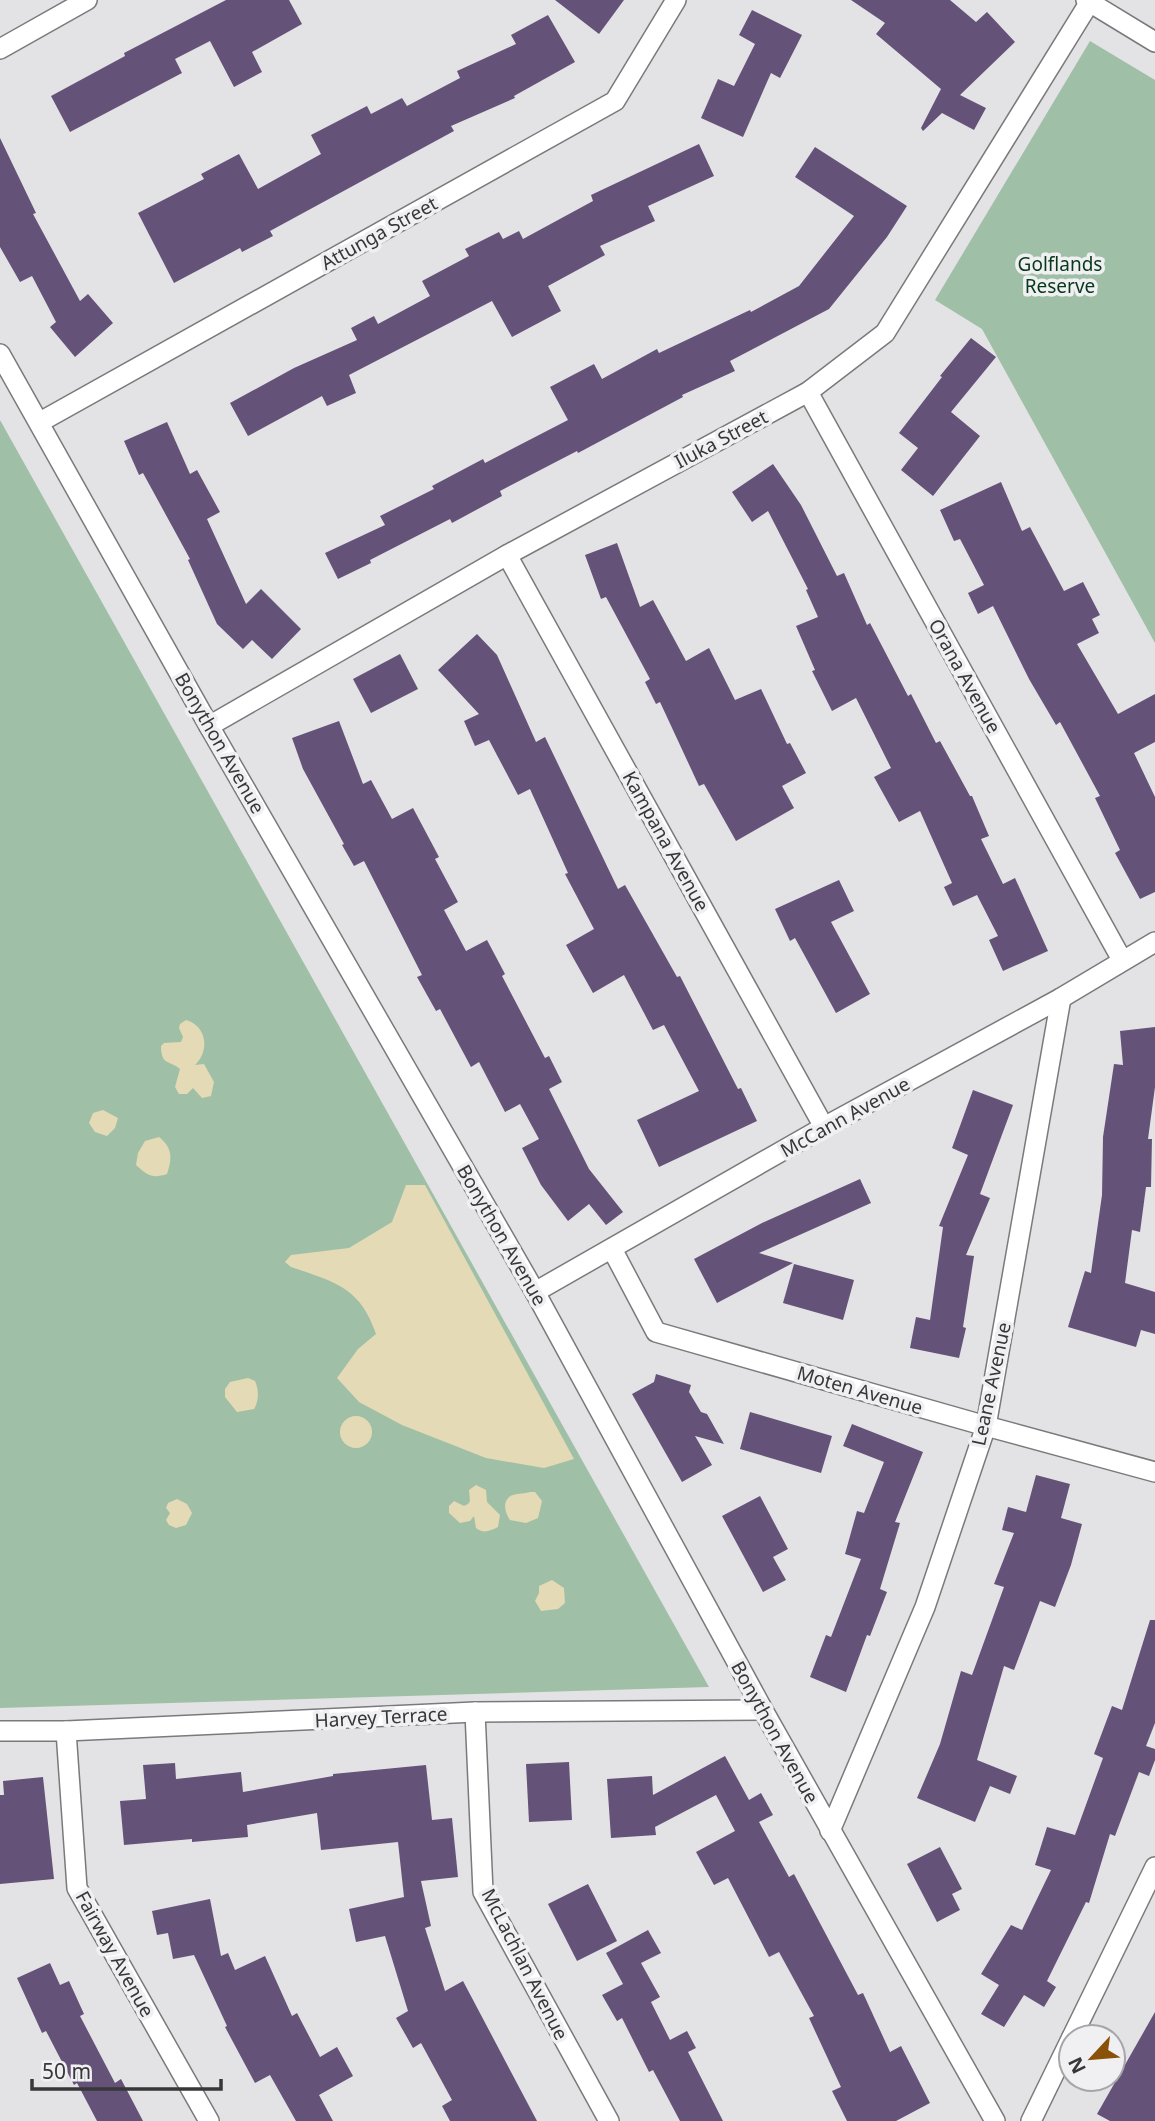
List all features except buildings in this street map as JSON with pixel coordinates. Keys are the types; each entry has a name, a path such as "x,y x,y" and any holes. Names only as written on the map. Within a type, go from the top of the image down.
{"street":[{"path":"0,49 87,0"},
{"name":"Attunga Street","path":"40,422 615,101 676,0"},
{"path":"1089,1 1155,42"},
{"name":"Iluka Street","path":"209,726 507,555 808,392 885,333 1089,1"},
{"name":"Bonython Avenue","path":"0,354 209,726 535,1292 830,1831 995,2121"},
{"name":"Orana Avenue","path":"808,392 1122,960"},
{"name":"Kampana Avenue","path":"507,555 824,1127"},
{"name":"McCann Avenue","path":"535,1292 824,1127 1061,998 1155,942"},
{"name":"Leane Avenue","path":"830,1831 925,1607 986,1426 1061,998"},
{"name":"Moten Avenue","path":"611,1250 656,1332 1155,1472"},
{"name":"Harvey Terrace","path":"0,1731 66,1731 475,1712 763,1710"},
{"name":"McLachlan Avenue","path":"475,1712 483,1892 609,2121"},
{"name":"Fairway Avenue","path":"66,1731 76,1888 209,2121"},
{"path":"1079,2023 1155,1867"},
{"path":"1031,2121 1057,2068"}],"green space":[{"name":"Golflands Reserve","path":"1090,41 1155,80 1155,643 982,329 935,300"},
{"path":"0,420 709,1687 0,1708"}],"sand":[{"path":"186,1020 202,1033 203,1053 195,1065 204,1064 214,1082 211,1096 202,1098 193,1088 187,1094 179,1094 175,1087 180,1069 163,1057 161,1046 164,1043 181,1042 183,1037 179,1028"},
{"path":"103,1110 118,1118 115,1128 107,1136 95,1132 89,1123 93,1113"},
{"path":"159,1137 169,1150 170,1163 167,1174 154,1176 136,1165 138,1153 145,1141"},
{"path":"406,1185 425,1185 574,1459 544,1468 486,1458 402,1425 359,1402 337,1378 358,1349 376,1334 370,1318 354,1296 344,1288 291,1267 285,1262 291,1255 349,1248 392,1222"},
{"path":"248,1378 255,1381 257,1403 254,1409 237,1412 225,1397 225,1389 230,1382"},
{"path":"356,1416 367,1421 372,1432 367,1443 356,1448 345,1443 340,1432 345,1421"},
{"path":"476,1485 486,1490 487,1502 500,1515 498,1527 489,1531 476,1528 474,1516 470,1521 460,1523 449,1513 449,1506 454,1501 464,1506 468,1504 469,1490"},
{"path":"535,1492 542,1501 538,1518 526,1523 510,1520 505,1503 509,1497"},
{"path":"177,1499 187,1504 192,1513 186,1525 176,1528 166,1520 170,1513 166,1508 168,1503"},
{"path":"552,1580 564,1588 565,1603 558,1609 541,1611 535,1601 539,1586"}]}
